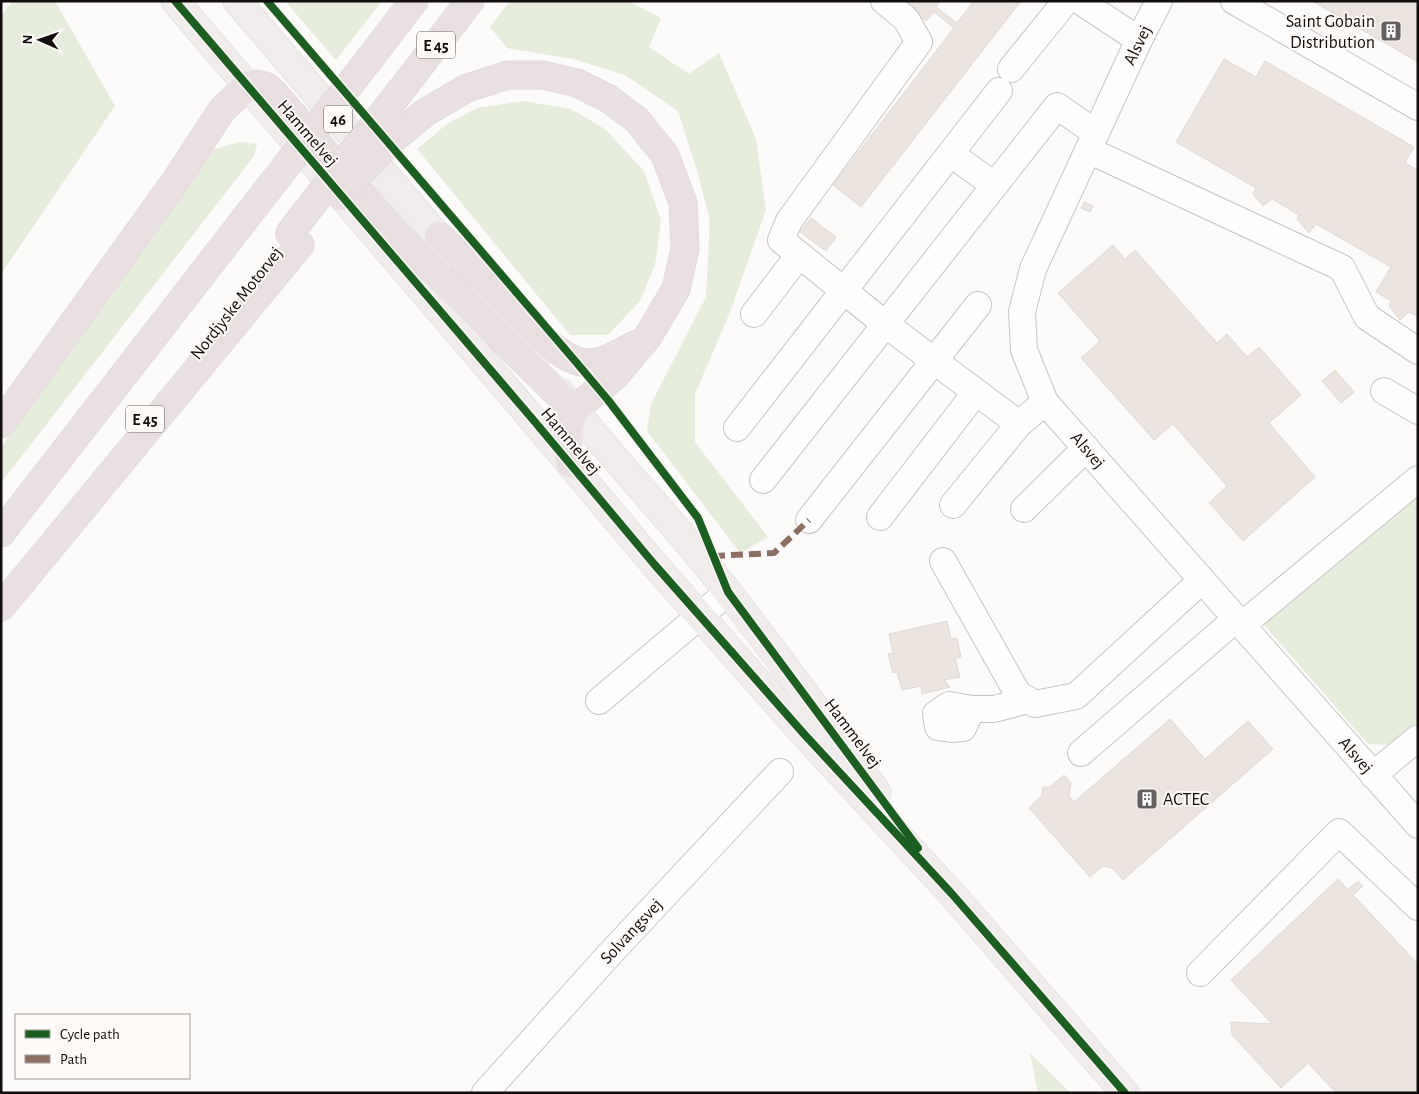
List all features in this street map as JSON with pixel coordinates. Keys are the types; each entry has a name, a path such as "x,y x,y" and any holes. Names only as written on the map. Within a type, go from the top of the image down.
{"highway":[{"name":"E 45","path":"1,533 414,1"},
{"name":"Nordjyske Motorvej","path":"295,240 402,89 470,1"},
{"path":"1,606 295,240 392,140 426,112 467,88 508,75 543,75 577,83 609,99 637,120 666,155 683,203 685,249 676,289 647,338 616,375 574,410 568,427 567,437 571,464"},
{"path":"1,424 176,180 222,110 247,86 257,84 267,87 274,93 402,240 574,410"},
{"path":"439,236 544,340 562,355 576,362 592,363 607,360 647,338"}],"main road":[{"name":"Hammelvej","path":"175,1 571,464 654,564 804,734 952,894 1126,1093"},
{"path":"223,1 307,83"},
{"name":"Hammelvej","path":"237,1 439,236 574,410 728,592 952,894"}],"street":[{"path":"884,1 906,19 919,42 789,221 780,240 885,324 1019,424"},
{"path":"737,428 951,154 1066,1"},
{"path":"1080,1 1139,40"},
{"name":"Alsvej","path":"1159,1 1139,40 1033,269 1022,312 1024,350 1045,402 1417,823"},
{"path":"1234,1 1418,107"},
{"path":"763,480 1057,106 1092,142 1342,268 1367,317 1418,351"},
{"path":"951,154 994,185"},
{"path":"754,314 799,255"},
{"path":"809,520 978,305"},
{"path":"1384,391 1418,411"},
{"path":"880,517 976,392"},
{"path":"953,506 1019,424 1045,402"},
{"path":"1024,510 1086,448"},
{"path":"1082,753 1239,622 1418,479"},
{"path":"943,561 1018,694 1034,704 1076,696 1202,580"},
{"path":"599,701 699,614 728,592"},
{"path":"972,709 994,709 1028,700"},
{"path":"1373,775 1413,751"},
{"name":"Solvangsvej","path":"485,1093 607,957 780,772"},
{"path":"1200,973 1340,832 1418,907"}],"green space":[{"path":"13,1 55,1 115,106 1,274 1,16"},
{"path":"285,1 382,1 336,60"},
{"path":"510,1 628,1 661,18 649,47 689,74 719,53 756,139 766,210 730,312 695,394 695,442 768,537 740,553 647,431 651,404 706,297 710,220 678,111 625,75 573,59 507,48 490,27"},
{"path":"523,101 571,109 605,129 644,171 661,220 655,265 640,301 608,335 570,335 417,149 447,124 477,108"},
{"path":"239,142 257,144 254,156 1,483 1,447 211,150"},
{"path":"1418,491 1418,721 1387,745 1368,744 1258,618"},
{"path":"1030,1053 1071,1093 1038,1093"}],"building":[{"path":"901,1 940,1 936,7 957,23 974,1 1021,1 861,207 833,185 954,28 934,12 926,21"},
{"name":"Saint Gobain Distribution","path":"1312,1 1418,1 1418,62"},
{"path":"1224,59 1256,77 1265,61 1414,147 1405,163 1418,170 1418,317 1409,312 1400,320 1389,306 1391,301 1376,292 1391,267 1316,224 1309,233 1297,219 1299,215 1272,199 1263,206 1253,194 1256,188 1176,142"},
{"path":"1084,202 1093,206 1090,212 1081,208"},
{"path":"811,218 836,237 826,251 800,232"},
{"path":"1113,245 1125,259 1135,250 1217,343 1227,334 1247,357 1259,347 1301,395 1269,423 1315,477 1243,541 1209,503 1227,486 1173,424 1154,440 1081,358 1100,341 1058,293"},
{"path":"1335,370 1354,392 1341,403 1322,381"},
{"path":"947,621 951,639 957,638 961,657 955,658 960,677 944,680 950,687 922,694 921,686 902,690 897,672 893,673 888,654 893,653 889,634"},
{"name":"ACTEC","path":"1170,719 1205,759 1248,721 1273,749 1123,880 1112,868 1103,866 1090,877 1029,808 1042,795 1043,787 1050,787 1064,775 1071,783 1069,796 1074,802"},
{"path":"1338,879 1348,889 1358,881 1363,886 1353,895 1418,964 1418,1093 1336,1093 1308,1063 1281,1088 1232,1035 1231,1022 1272,1024 1231,980"}],"marked path":[{"path":"713,556 774,553 809,520"}],"cycle path":[{"path":"175,1 654,564 804,734 952,894 1125,1093"},
{"path":"267,1 608,400 698,518 728,592 918,848"}],"place":[{"name":"Saint Gobain Distribution","path":"1391,31"},
{"name":"ACTEC","path":"1147,799"}]}
